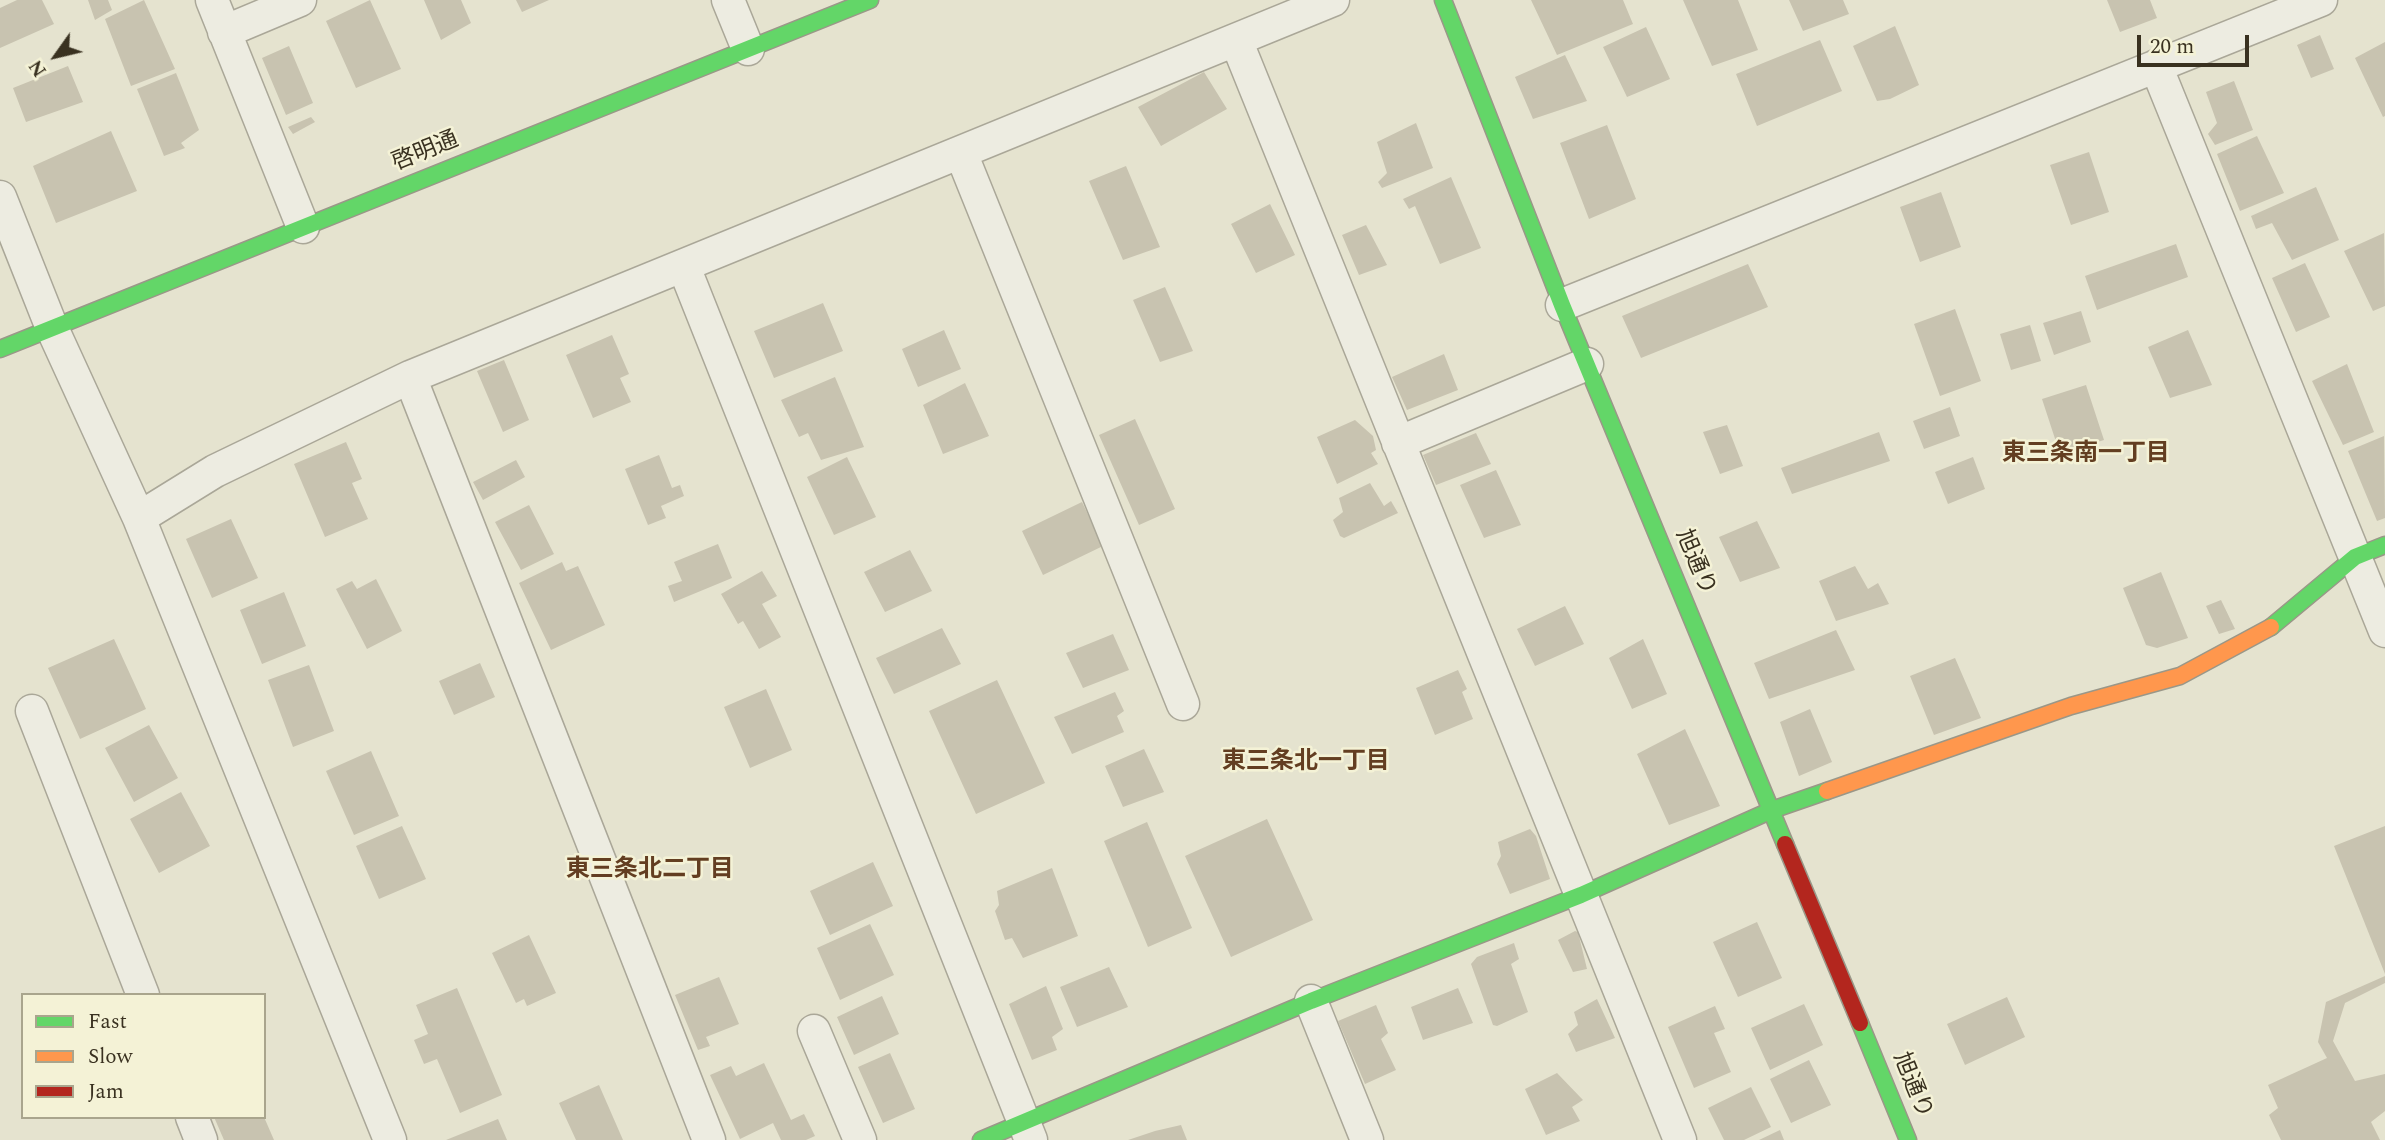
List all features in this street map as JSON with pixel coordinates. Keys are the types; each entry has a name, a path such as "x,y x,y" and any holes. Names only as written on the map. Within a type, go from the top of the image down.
{"street":[{"path":"212,0 303,227"},
{"path":"224,32 300,0"},
{"path":"728,0 747,49"},
{"name":"啓明通","path":"0,349 870,0"},
{"path":"139,518 215,471 410,377 1333,0"},
{"name":"旭通り","path":"1443,0 1562,305 1909,1140"},
{"path":"1562,305 2321,0"},
{"path":"1236,40 1680,1140"},
{"path":"2156,66 2385,631"},
{"path":"961,153 1184,705"},
{"path":"0,197 52,328 139,518 390,1140"},
{"path":"684,267 1027,1130"},
{"path":"1398,443 1587,365"},
{"path":"410,377 709,1140"},
{"path":"981,1140 1027,1130 1311,1001 1581,895 1772,810 2059,710 2180,676 2270,628 2355,557 2385,545"},
{"path":"32,711 143,993"},
{"path":"1311,1001 1367,1140"},
{"path":"814,1031 860,1140"},
{"path":"193,1119 201,1140"}],"building":[{"path":"17,0 42,0 54,24 0,48 0,8"},
{"path":"88,0 108,0 112,10 95,20"},
{"path":"144,0 175,69 131,86 105,19"},
{"path":"370,0 401,69 356,88 326,21"},
{"path":"424,0 461,0 471,23 441,40"},
{"path":"516,0 549,0 522,12"},
{"path":"1531,0 1623,0 1633,24 1557,55"},
{"path":"1683,0 1738,0 1758,50 1712,66"},
{"path":"1789,0 1843,0 1849,14 1803,31"},
{"path":"2107,0 2150,0 2157,18 2120,32"},
{"path":"1895,26 1919,85 1890,99 1877,101 1853,46"},
{"path":"1646,27 1670,79 1627,97 1603,47"},
{"path":"2320,35 2334,69 2311,78 2297,45"},
{"path":"1820,40 1842,91 1757,126 1736,74"},
{"path":"2385,42 2385,116 2383,117 2355,58"},
{"path":"289,46 313,103 286,115 262,58"},
{"path":"1565,55 1587,101 1533,119 1515,77"},
{"path":"68,66 83,102 26,122 13,88"},
{"path":"1204,72 1227,109 1161,146 1138,107"},
{"path":"176,73 199,130 181,143 185,148 164,156 137,89"},
{"path":"2234,81 2253,130 2215,145 2208,134 2217,123 2206,92"},
{"path":"311,117 315,122 293,134 288,127"},
{"path":"1416,123 1433,168 1382,188 1378,182 1387,173 1377,142"},
{"path":"1607,125 1636,199 1589,219 1560,143"},
{"path":"111,131 137,191 56,223 33,166"},
{"path":"2257,136 2284,193 2240,211 2217,154"},
{"path":"2089,152 2109,212 2071,225 2050,165"},
{"path":"1126,166 1160,247 1123,260 1089,181"},
{"path":"1451,177 1481,248 1440,264 1415,206 1409,209 1403,199"},
{"path":"2316,187 2339,240 2292,260 2272,223 2256,229 2251,216"},
{"path":"1941,192 1961,247 1920,262 1900,207"},
{"path":"1270,204 1295,255 1256,273 1231,224"},
{"path":"1366,225 1387,265 1359,275 1342,235"},
{"path":"2384,233 2385,306 2373,311 2344,251"},
{"path":"2176,244 2188,277 2097,310 2085,276"},
{"path":"2305,263 2330,317 2296,332 2272,278"},
{"path":"1748,264 1768,307 1641,358 1622,316"},
{"path":"1165,287 1193,351 1160,362 1133,300"},
{"path":"823,303 843,351 774,378 754,331"},
{"path":"1955,309 1981,381 1940,396 1914,324"},
{"path":"2081,311 2091,342 2054,355 2043,323"},
{"path":"2030,325 2041,361 2011,370 2000,334"},
{"path":"944,330 961,369 918,387 902,349"},
{"path":"2188,330 2212,385 2170,398 2148,347"},
{"path":"612,335 629,374 620,378 631,402 593,418 566,355"},
{"path":"1444,354 1458,390 1407,410 1392,377"},
{"path":"504,360 529,420 503,432 477,371"},
{"path":"2347,364 2374,432 2343,445 2312,381"},
{"path":"835,377 864,447 821,460 808,433 799,437 781,400"},
{"path":"965,383 989,436 943,454 923,405"},
{"path":"2086,385 2104,440 2060,454 2042,399"},
{"path":"1950,407 1960,436 1924,449 1913,421"},
{"path":"1135,419 1175,509 1139,525 1099,435"},
{"path":"1355,420 1373,436 1376,450 1371,453 1378,464 1337,484 1317,437"},
{"path":"1727,425 1743,466 1720,474 1703,432"},
{"path":"1879,432 1890,461 1792,494 1781,468"},
{"path":"1476,433 1491,464 1436,485 1423,455"},
{"path":"2384,436 2385,518 2377,521 2348,451"},
{"path":"346,442 362,479 352,483 368,519 325,537 294,464"},
{"path":"659,455 672,488 680,485 684,496 661,506 666,518 648,525 625,469"},
{"path":"847,457 876,517 834,535 807,477"},
{"path":"1973,457 1985,489 1948,504 1935,472"},
{"path":"516,460 525,477 483,500 473,482"},
{"path":"1496,470 1521,525 1484,538 1460,485"},
{"path":"1370,483 1384,506 1391,501 1398,513 1344,538 1340,536 1333,520 1343,512 1339,498"},
{"path":"1082,502 1103,546 1043,575 1022,531"},
{"path":"529,505 554,554 521,570 495,522"},
{"path":"231,519 258,578 212,598 186,539"},
{"path":"1757,521 1780,568 1740,582 1719,537"},
{"path":"718,544 732,578 674,602 668,586 682,581 674,562"},
{"path":"910,550 932,591 885,612 864,572"},
{"path":"562,562 566,571 578,566 605,625 551,650 519,583"},
{"path":"1855,566 1868,589 1878,583 1889,604 1836,621 1819,581"},
{"path":"762,571 777,596 762,604 781,637 759,649 743,621 738,624 721,594"},
{"path":"2161,572 2188,638 2157,648 2146,645 2123,588"},
{"path":"376,579 402,631 367,649 336,589 352,581 357,589"},
{"path":"284,592 306,646 262,664 240,610"},
{"path":"2221,600 2235,629 2219,634 2206,606"},
{"path":"1565,606 1584,644 1535,666 1517,629"},
{"path":"942,628 961,664 894,694 876,658"},
{"path":"1836,630 1855,670 1769,699 1754,663"},
{"path":"1113,634 1129,670 1083,688 1066,653"},
{"path":"114,639 146,709 80,739 48,668"},
{"path":"1643,639 1667,694 1632,709 1609,658"},
{"path":"1955,658 1981,718 1934,735 1910,676"},
{"path":"480,663 495,697 454,715 439,681"},
{"path":"309,665 334,731 293,747 268,680"},
{"path":"1458,670 1467,689 1462,692 1473,719 1435,735 1416,688"},
{"path":"997,680 1045,783 976,814 929,711"},
{"path":"766,689 792,750 750,768 724,707"},
{"path":"1115,692 1124,711 1117,716 1124,732 1072,754 1054,717"},
{"path":"1810,709 1832,762 1799,776 1780,722"},
{"path":"149,725 178,778 134,802 105,748"},
{"path":"1685,729 1720,806 1669,825 1637,754"},
{"path":"1144,749 1164,792 1123,807 1105,766"},
{"path":"371,751 399,816 354,835 326,771"},
{"path":"181,792 210,846 159,873 130,819"},
{"path":"1267,819 1313,920 1231,957 1185,856"},
{"path":"1147,822 1192,928 1148,947 1104,841"},
{"path":"402,826 426,879 379,899 356,846"},
{"path":"2385,826 2385,974 2334,846"},
{"path":"1530,829 1536,836 1550,879 1510,894 1497,864 1501,856 1498,842"},
{"path":"873,862 893,906 830,935 810,891"},
{"path":"1052,868 1078,936 1023,958 1012,938 1005,940 995,911 999,905 997,891"},
{"path":"1757,922 1782,978 1738,997 1713,942"},
{"path":"870,924 894,975 840,1000 817,948"},
{"path":"1578,932 1587,969 1573,972 1558,940"},
{"path":"529,935 556,993 527,1006 524,999 516,1003 492,953"},
{"path":"1514,943 1519,959 1511,964 1528,1012 1497,1026 1493,1025 1471,964 1477,957"},
{"path":"1109,967 1128,1007 1077,1027 1060,987"},
{"path":"2385,976 2385,983 2345,1003 2333,1041 2355,1081 2385,1074 2385,1111 2371,1122 2380,1140 2281,1140 2269,1115 2278,1108 2268,1085 2327,1058 2318,1042 2326,1002"},
{"path":"719,977 739,1024 706,1037 710,1046 698,1050 675,995"},
{"path":"1046,986 1063,1029 1052,1037 1057,1050 1032,1060 1009,1004"},
{"path":"457,988 502,1095 460,1113 437,1059 424,1064 414,1040 428,1034 416,1005"},
{"path":"1458,988 1473,1023 1423,1040 1411,1007"},
{"path":"882,996 899,1034 854,1055 837,1017"},
{"path":"2007,997 2025,1037 1965,1065 1947,1024"},
{"path":"1597,999 1615,1038 1576,1052 1568,1034 1578,1025 1574,1012"},
{"path":"1804,1004 1823,1045 1770,1070 1751,1028"},
{"path":"1376,1005 1388,1033 1381,1039 1396,1070 1365,1084 1338,1021"},
{"path":"1715,1006 1725,1029 1714,1033 1731,1072 1694,1088 1668,1027"},
{"path":"890,1053 915,1109 883,1123 858,1067"},
{"path":"1809,1060 1831,1105 1791,1123 1770,1079"},
{"path":"764,1063 791,1120 804,1114 815,1136 806,1140 781,1140 773,1123 740,1139 710,1075 731,1066 736,1076"},
{"path":"1557,1073 1583,1100 1572,1107 1580,1121 1546,1135 1525,1089"},
{"path":"599,1085 623,1140 576,1140 559,1103"},
{"path":"1751,1087 1771,1127 1744,1140 1724,1140 1708,1108"},
{"path":"215,1119 265,1119 274,1140 224,1140"},
{"path":"498,1119 507,1140 446,1140"},
{"path":"1181,1125 1187,1140 1128,1140 1155,1131"},
{"path":"1780,1130 1784,1140 1759,1140"}],"traffic: fast":[{"path":"0,349 870,0"},
{"path":"1443,0 1562,305 1785,844"},
{"path":"2271,627 2355,557 2385,545"},
{"path":"981,1140 1311,1001 1581,895 1772,810 1827,791"},
{"path":"1860,1023 1908,1140"}],"traffic: slow":[{"path":"1827,791 2071,706 2180,676 2271,627"}],"traffic: jam":[{"path":"1785,844 1860,1023"}],"district":[{"name":"東三条南一丁目","path":"2086,455"},
{"name":"東三条北一丁目","path":"1306,763"},
{"name":"東三条北二丁目","path":"650,871"}]}
